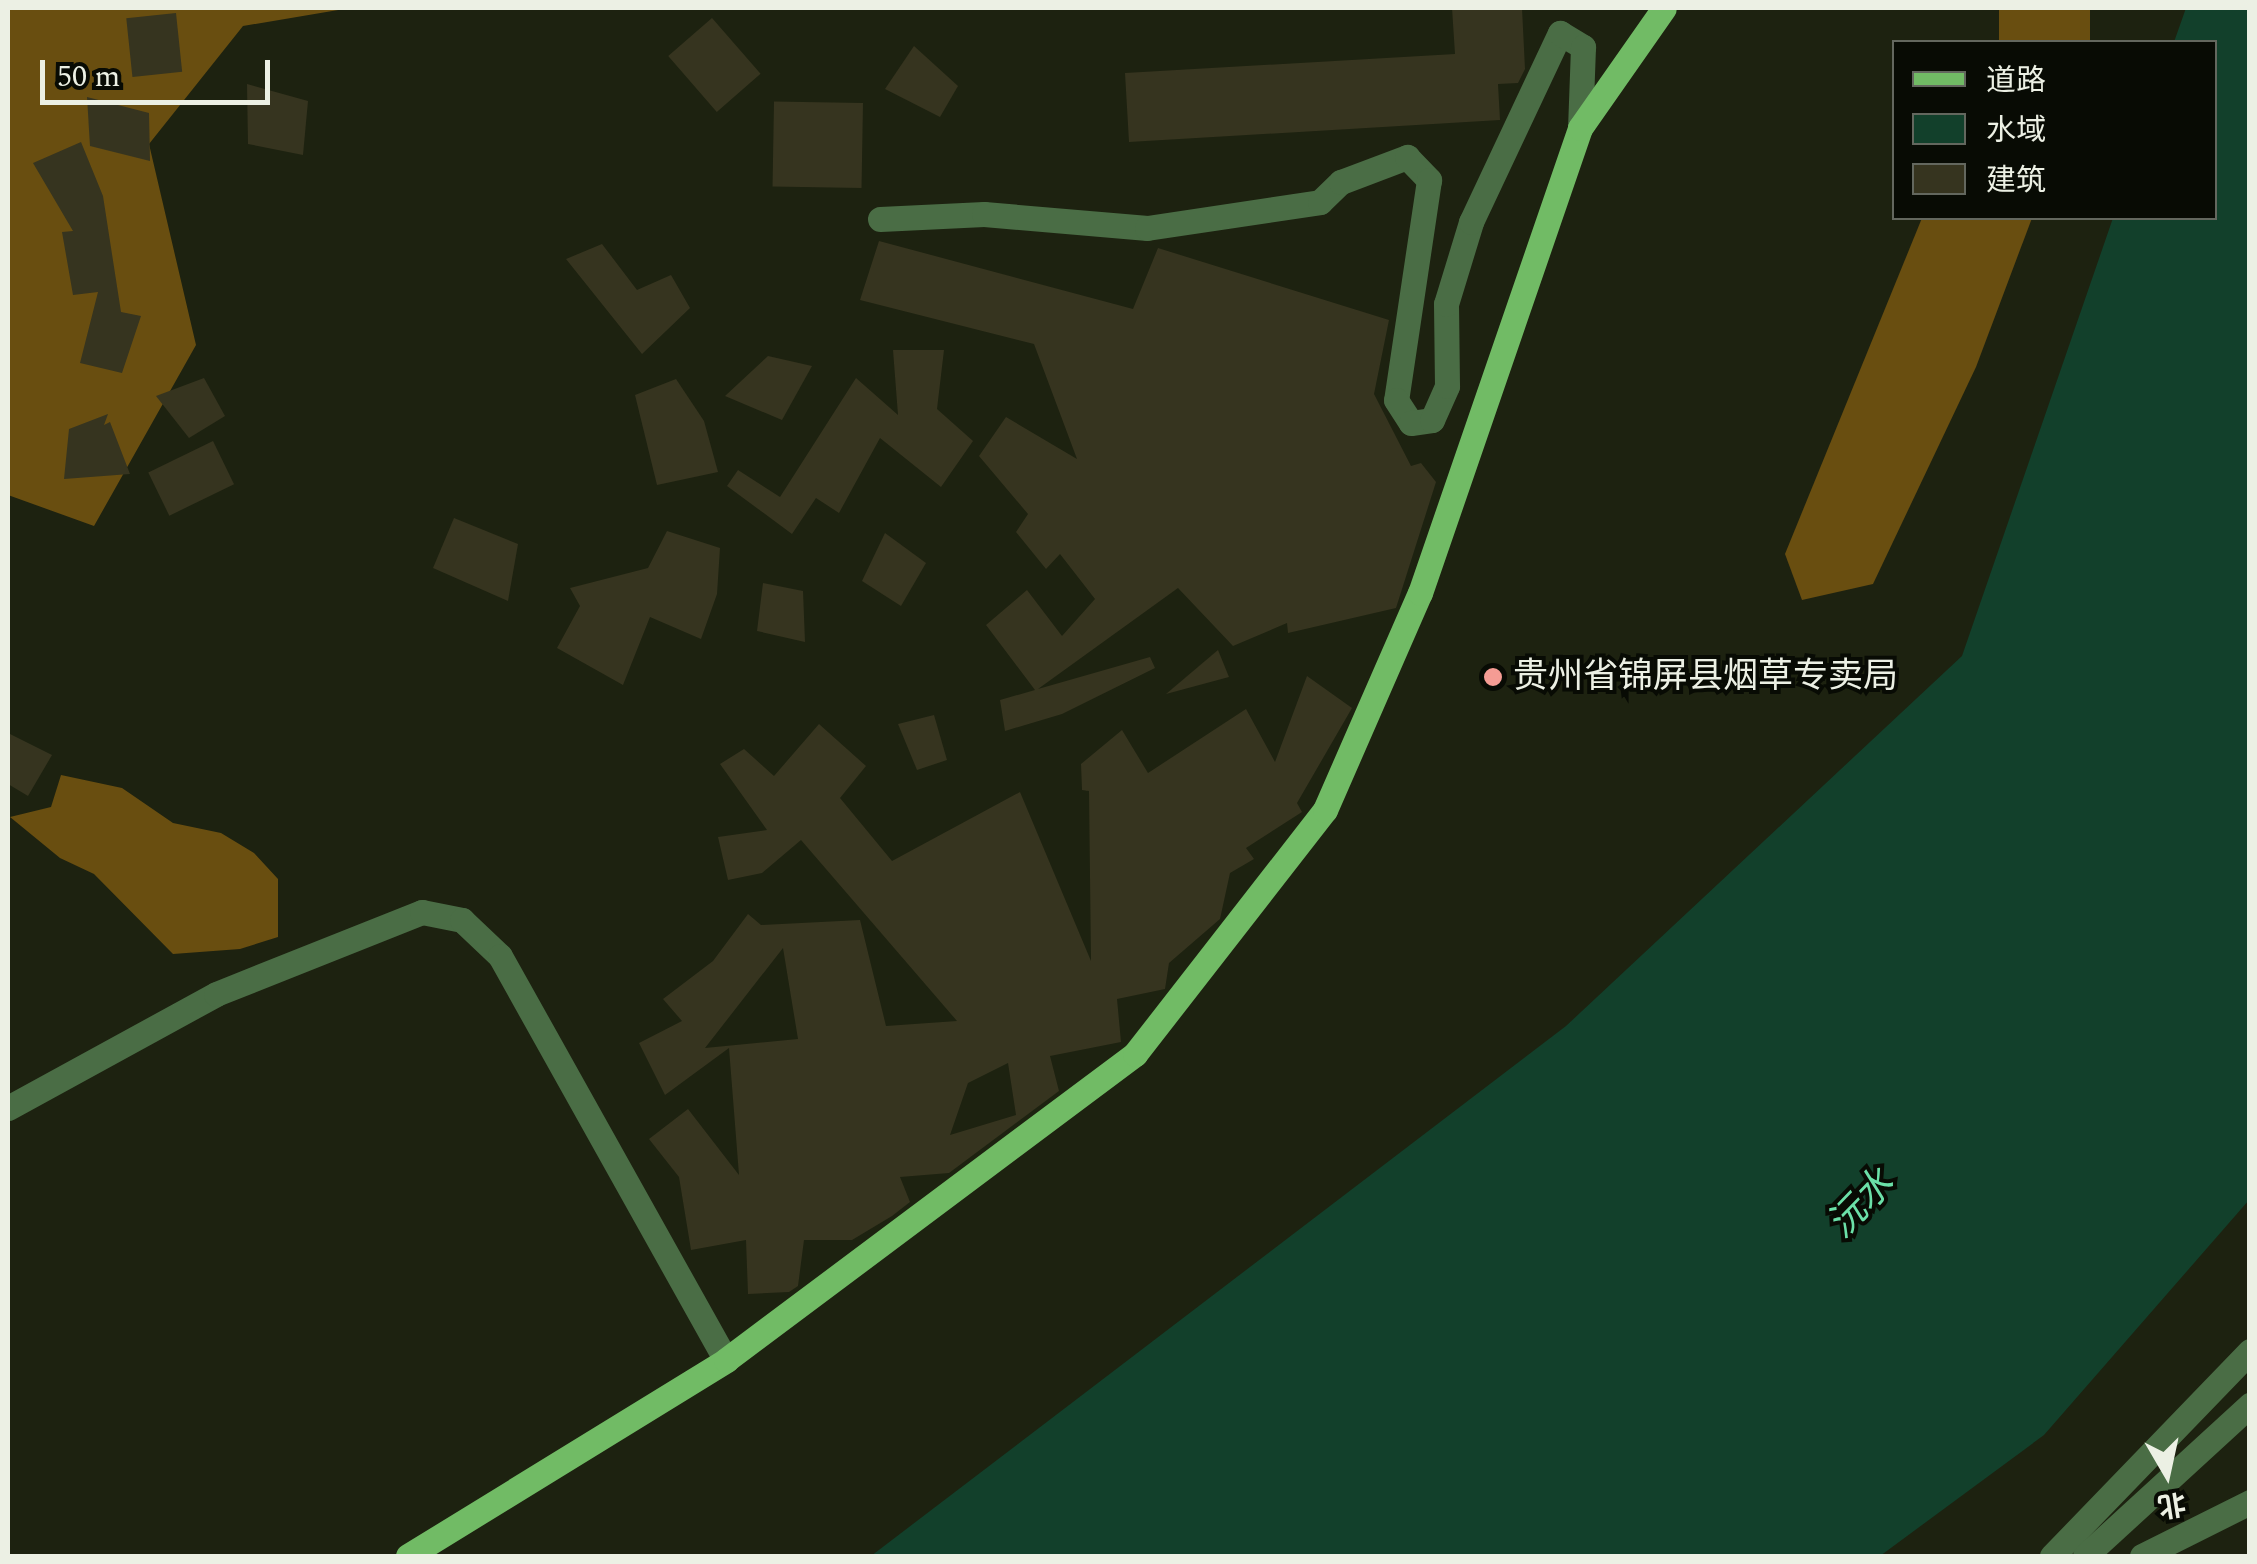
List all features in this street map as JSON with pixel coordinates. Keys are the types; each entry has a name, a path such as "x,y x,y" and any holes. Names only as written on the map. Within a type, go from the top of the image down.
{"main road":[{"path":"408,1556 726,1360 1135,1054 1325,810 1420,593 1580,128 1664,8"}],"street":[{"path":"880,220 984,214 1147,228 1320,202 1341,182 1407,156 1429,180 1396,400 1411,423 1432,420 1447,386 1446,304 1471,222 1560,33 1583,47 1580,128"},
{"path":"8,1108 216,994 422,912 462,920 500,956 726,1360"},
{"path":"2052,1556 2250,1351"},
{"path":"2085,1556 2250,1406"},
{"path":"2142,1556 2250,1502"}],"shaded area":[{"path":"8,8 350,8 243,26 149,144 196,345 94,526 8,495"},
{"path":"1999,8 2090,8 2090,40 1999,40"},
{"path":"1921,220 2031,220 1976,367 1873,584 1802,600 1785,554"},
{"path":"61,775 122,788 173,823 221,833 254,853 278,879 278,937 240,949 173,954 94,874 60,858 10,817 51,807"}],"water":[{"name":"沅水","path":"2186,8 2249,8 2249,1200 2044,1435 1880,1556 871,1556 1566,1026 1962,656 2112,220 2217,220 2217,40 2175,40"}],"building":[{"path":"1452,8 1522,8 1525,69 1518,83 1498,84 1500,120 1129,142 1125,73 1455,54"},
{"path":"176,13 182,72 132,77 126,18"},
{"path":"712,18 761,74 717,112 668,56"},
{"path":"914,46 958,86 940,117 885,89"},
{"path":"247,84 308,101 303,155 248,144"},
{"path":"87,97 149,113 150,161 90,146"},
{"path":"774,101 863,103 862,188 773,186"},
{"path":"81,142 103,196 121,312 141,316 122,373 80,363 98,292 73,295 62,232 73,231 33,163"},
{"path":"879,241 1133,309 1158,248 1389,320 1374,394 1411,466 1421,463 1436,482 1396,608 1288,633 1287,623 1233,646 1178,588 1038,689 1150,657 1155,668 1062,714 1005,731 1000,700 1035,690 986,625 1027,590 1062,636 1095,599 1060,554 1046,569 1016,532 1028,514 979,456 1006,417 1077,459 1034,344 860,300"},
{"path":"602,244 637,290 671,275 690,308 642,354 566,259"},
{"path":"893,350 944,350 937,409 973,441 941,487 880,438 839,513 816,498 792,534 727,486 738,470 780,497 856,378 898,415"},
{"path":"768,356 812,366 782,420 725,396"},
{"path":"204,378 225,416 189,438 156,396"},
{"path":"676,379 704,421 718,472 657,485 635,395"},
{"path":"108,414 104,425 110,422 130,474 64,479 69,429"},
{"path":"213,441 234,484 169,516 148,473"},
{"path":"454,518 518,544 508,601 433,568"},
{"path":"667,531 720,548 717,594 701,639 650,617 623,685 557,648 580,606 570,588 648,568"},
{"path":"885,533 926,563 901,606 862,581"},
{"path":"763,583 803,591 805,642 757,631"},
{"path":"1218,650 1229,677 1166,694"},
{"path":"1307,676 1352,708 1297,803 1302,812 1246,848 1254,859 1230,873 1220,919 1169,963 1165,989 1117,999 1121,1042 1050,1056 1059,1091 949,1173 900,1177 910,1202 892,1216 852,1240 804,1240 798,1286 789,1292 748,1294 746,1240 691,1250 679,1177 649,1139 688,1109 739,1175 729,1048 665,1095 639,1043 682,1021 663,999 713,961 748,914 761,925 860,920 886,1026 957,1021 801,840 762,873 728,880 718,837 767,830 720,764 744,749 774,776 819,724 866,766 840,798 892,861 1020,792 1091,961 1089,791 1082,790 1081,764 1122,730 1148,773 1246,709 1275,762","holes":["783,948 798,1039 705,1048","1008,1063 1016,1115 950,1135 968,1083"]},
{"path":"934,715 947,760 917,770 898,724"},
{"path":"8,733 52,755 28,796 8,784"}],"place":[{"name":"贵州省锦屏县烟草专卖局","path":"1493,677"}]}
